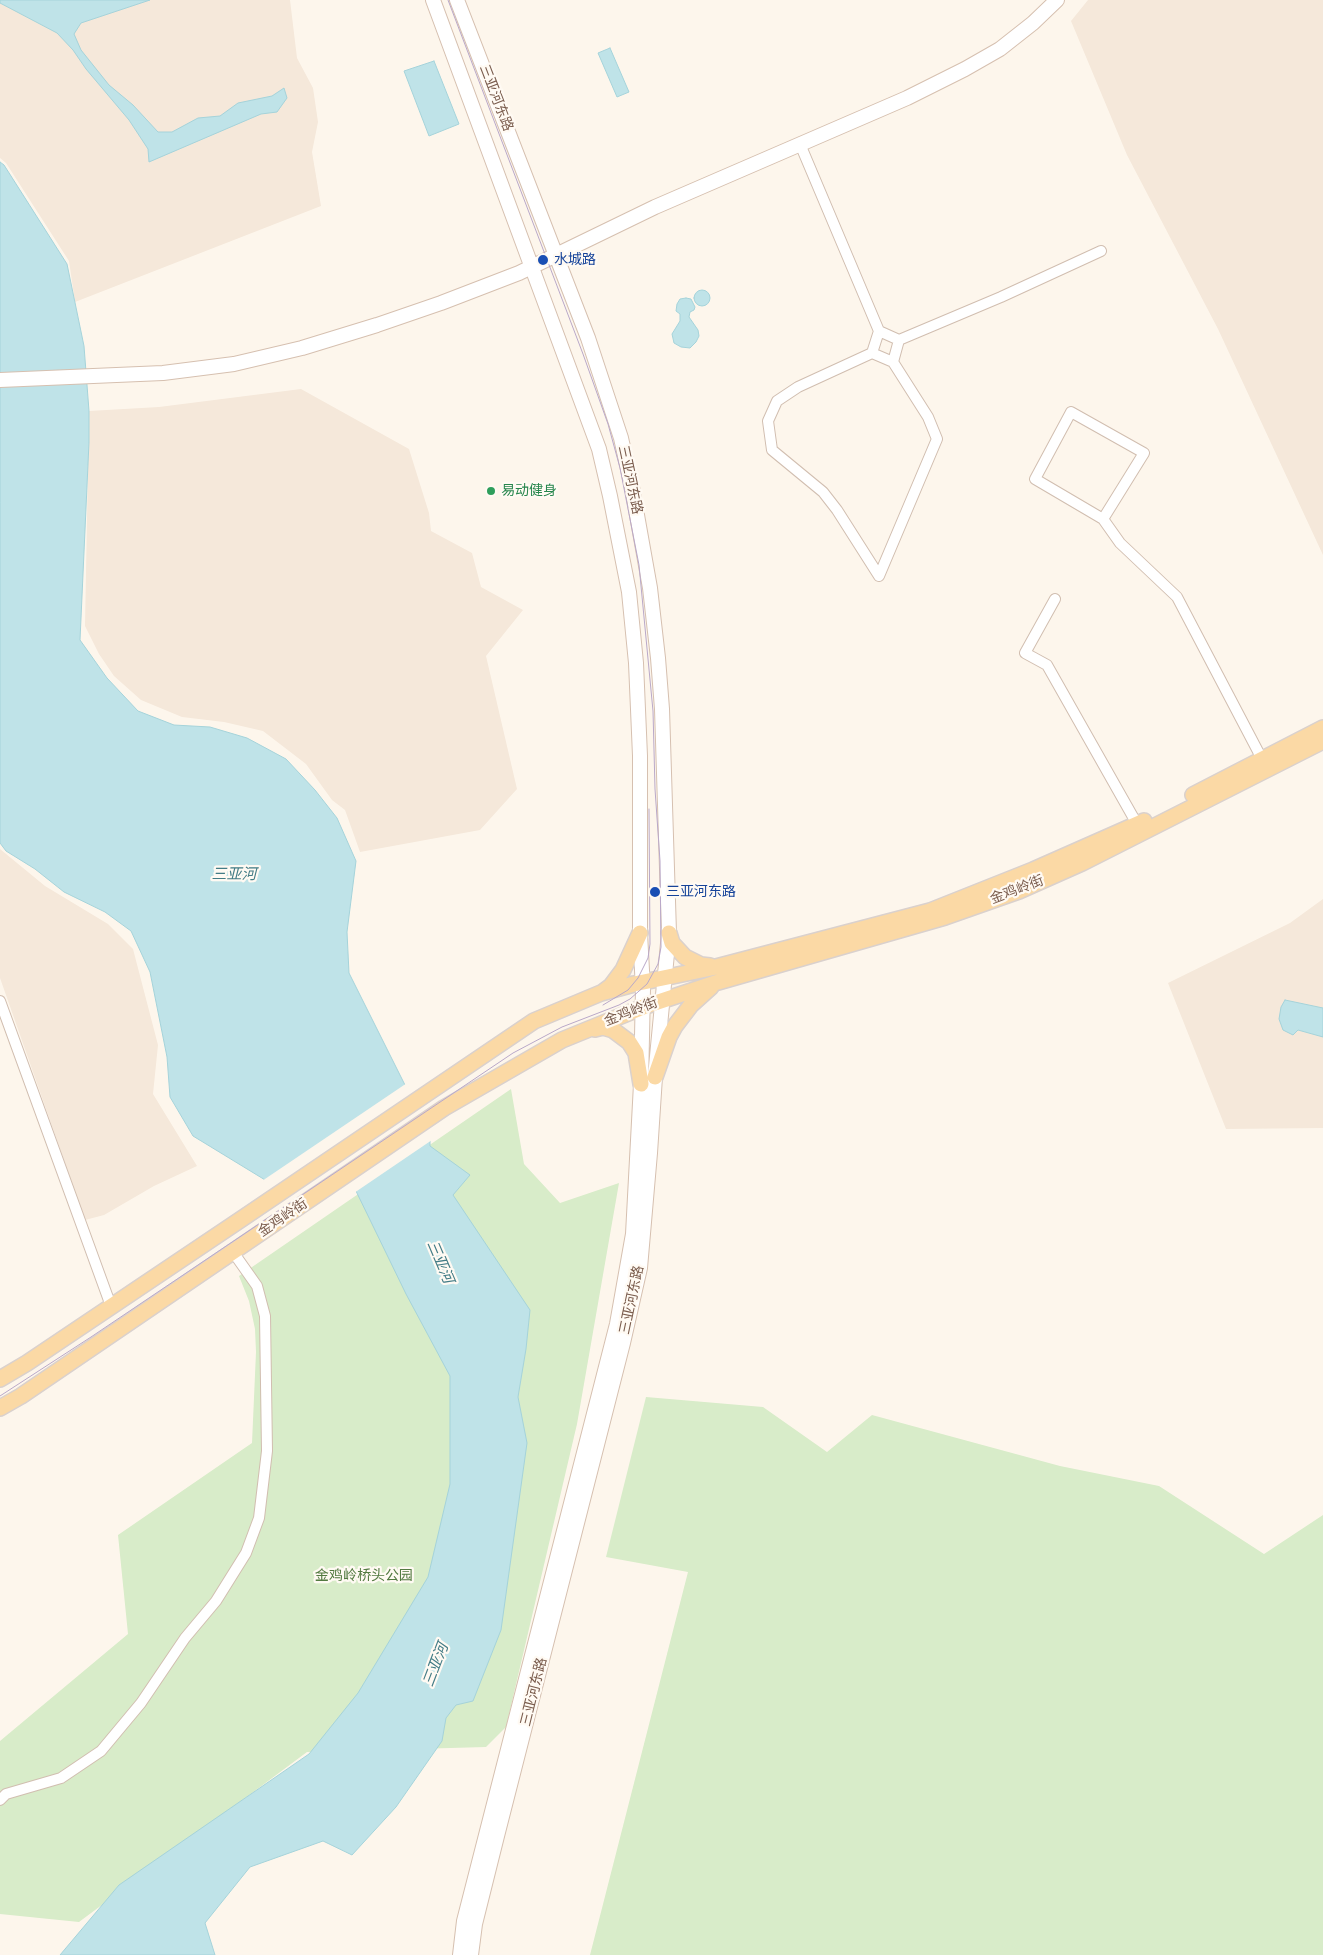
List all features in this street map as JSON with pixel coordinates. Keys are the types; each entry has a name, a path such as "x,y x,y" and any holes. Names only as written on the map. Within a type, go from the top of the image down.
{"main road":[{"name":"三亚河东路","path":"433,0 596,439 626,574 636,663 639,711 640,933 648,1081 640,1268 623,1343 475,1924 471,1955"},
{"name":"三亚河东路","path":"457,0 588,338 621,438 632,486 650,588 662,708 669,933 663,1000 648,1081 633,1234 617,1324 464,1921 460,1955"},
{"path":"0,380 163,373 234,364 302,348 440,303 533,267 647,211 907,98 1000,49 1034,23 1057,0"},
{"name":"金鸡岭街","path":"0,1408 21,1396 444,1108 481,1089 535,1055 586,1030 663,1000 717,974 930,911 1033,870 1137,824 1323,728"},
{"name":"金鸡岭街","path":"0,1379 240,1220 534,1021 601,993 666,977 717,974 945,917 1019,891 1082,863 1323,740"},
{"path":"601,993 623,970 640,933"},
{"path":"648,1081 682,1015 717,974 685,957 672,943 669,933"},
{"path":"586,1030 603,1027 614,1030 629,1042 648,1081"}],"street":[{"path":"800,144 879,330 872,353 791,391 777,401 768,421 772,450 823,492 837,510 879,576 937,439 928,417 893,362 872,353"},
{"path":"879,330 899,340 1101,251"},
{"path":"893,362 899,340"},
{"path":"1103,519 1144,453 1071,412 1035,478 1103,519 1120,542 1177,597 1262,759"},
{"path":"1055,599 1025,652 1047,665 1137,824"},
{"path":"0,1001 111,1306"},
{"path":"0,1800 6,1794 62,1778 101,1751 141,1703 184,1638 216,1601 246,1553 259,1518 267,1451 265,1316 257,1286 233,1252"}],"shaded area":[{"path":"0,0 290,0 297,58 313,88 318,122 312,152 321,206 75,302 69,261 6,163 0,158"},
{"path":"1088,0 1323,0 1323,555 1218,329 1127,155 1071,21"},
{"path":"301,389 409,449 429,513 431,531 472,553 481,587 523,610 486,656 517,789 480,830 360,852 345,810 332,800 306,764 263,731 224,722 182,717 141,700 114,676 99,654 85,626 89,411 159,407"},
{"path":"0,849 45,886 108,924 133,949 158,1045 153,1094 197,1166 154,1186 104,1215 85,1220 0,978"},
{"path":"1323,899 1323,1128 1226,1129 1168,983 1290,923"}],"green space":[{"name":"金鸡岭桥头公园","path":"511,1089 524,1164 560,1203 619,1183 577,1424 506,1727 486,1747 307,1752 79,1922 0,1914 0,1741 128,1634 118,1535 252,1443 256,1352 255,1329 249,1301 239,1276"},
{"path":"646,1397 763,1407 827,1452 872,1415 1060,1466 1159,1486 1264,1554 1323,1515 1323,1955 590,1955 688,1572 606,1557"}],"water":[{"path":"0,0 150,0 81,23 74,34 81,50 109,85 133,105 158,132 172,132 198,118 220,116 238,103 272,96 284,88 287,98 277,112 261,114 149,162 148,149 129,120 86,69 73,50 57,33 0,3"},
{"path":"610,48 629,92 617,97 598,53"},
{"path":"434,61 459,124 429,136 404,71"},
{"name":"三亚河","path":"0,162 4,165 67,264 84,346 89,411 89,442 80,640 107,678 138,711 174,725 210,727 247,738 286,759 315,790 337,818 356,861 347,932 349,973 430,1135 430,1146 470,1175 453,1195 530,1310 518,1397 527,1443 501,1630 473,1701 456,1705 446,1718 442,1741 396,1807 352,1855 323,1841 250,1867 205,1923 215,1955 60,1955 119,1885 309,1754 358,1693 428,1577 450,1484 450,1376 406,1294 355,1189 293,1197 193,1136 170,1097 167,1057 150,972 131,931 105,912 64,892 35,869 6,851 0,843"},
{"path":"699,290 705,290 710,295 708,304 699,306 694,301 694,295"},
{"path":"680,299 691,299 695,307 690,312 689,317 698,330 699,336 690,348 681,347 674,343 672,334 680,321 680,314 676,311 677,304"},
{"path":"1285,1000 1323,1008 1323,1037 1298,1030 1293,1035 1283,1030 1279,1019 1281,1007"}],"pier":[{"path":"407,1083 432,1134 432,1140 354,1193 293,1199 262,1181"}],"tram line":[{"path":"0,1396 91,1337 513,1053 562,1027 630,999 647,984 658,964 661,947 660,861 655,789 653,711 639,565 620,468 608,424 583,354 448,0"},
{"path":"603,1005 628,990 638,978 648,958 650,944 649,809"}],"place":[{"name":"水城路","path":"543,260"},
{"name":"易动健身","path":"491,491"},
{"name":"三亚河东路","path":"655,892"}]}
